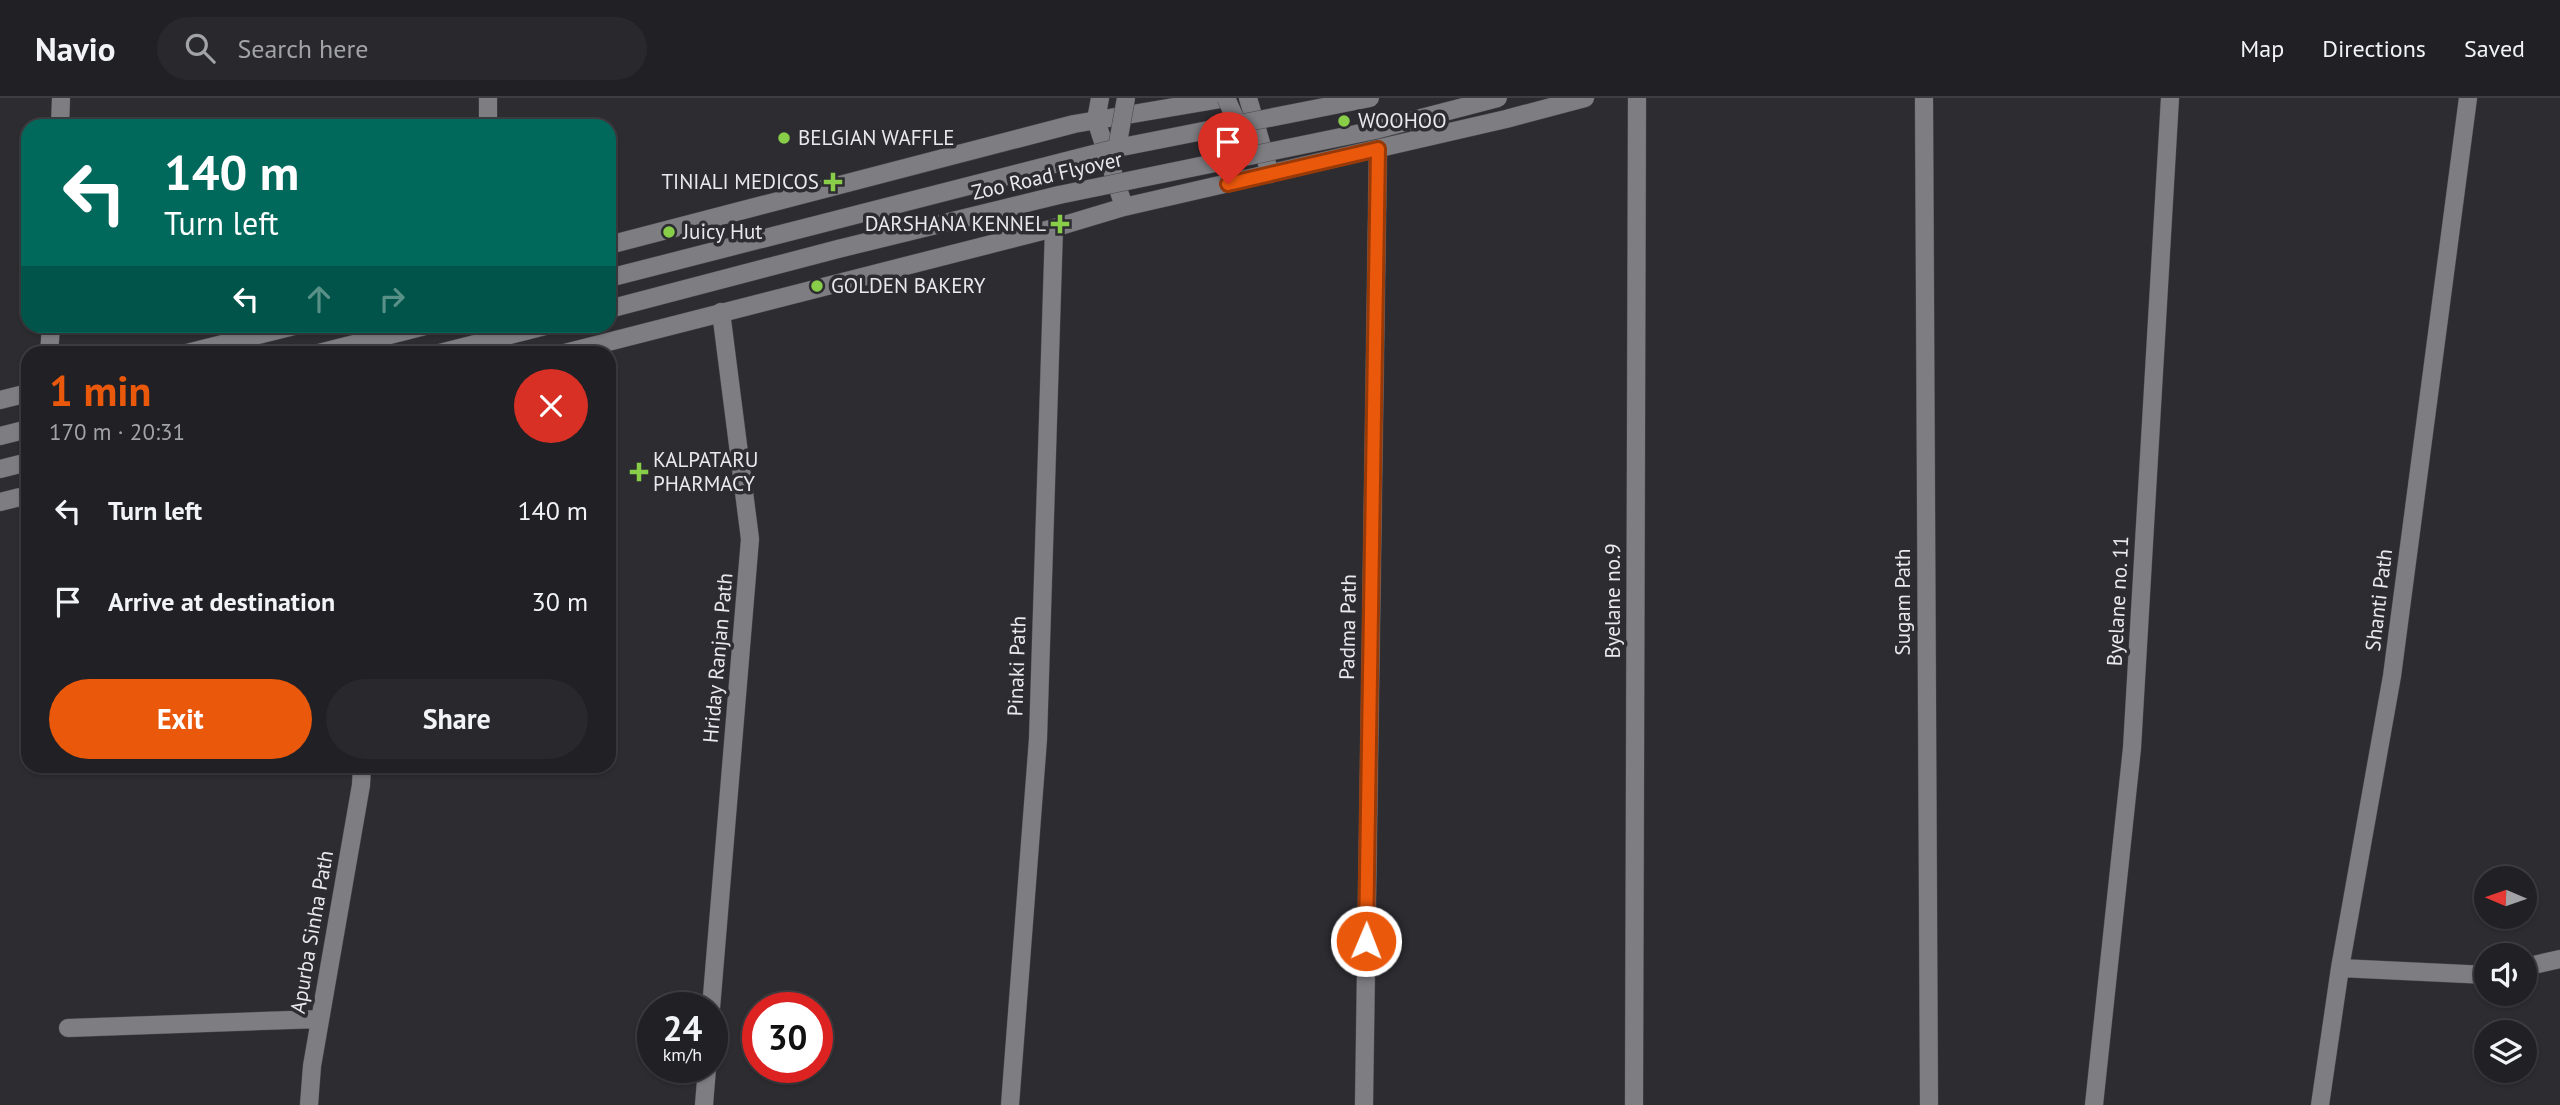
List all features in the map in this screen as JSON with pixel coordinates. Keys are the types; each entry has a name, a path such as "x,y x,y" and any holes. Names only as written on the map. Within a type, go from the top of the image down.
{"street":[{"path":"60,119 61,98"},
{"path":"488,98 488,119"},
{"path":"1100,98 1096,120 1124,206"},
{"path":"1116,148 1126,98"},
{"path":"616,243 1096,120 1226,98 1238,125"},
{"path":"1248,98 1270,174"},
{"name":"Zoo Road Flyover","path":"616,276 1116,148 1370,98"},
{"name":"Zoo Road Flyover","path":"616,307 1059,195 1374,130 1498,98"},
{"path":"591,346 1054,228 1124,206 1378,149 1585,98"},
{"name":"Byelane no.9","path":"1634,1105 1637,98"},
{"name":"Sugam Path","path":"1924,98 1929,1105"},
{"name":"Byelane no. 11","path":"2094,1105 2132,748 2170,98"},
{"name":"Shanti Path","path":"2319,1105 2340,968 2392,676 2468,98"},
{"name":"Padma Path","path":"1364,1105 1378,149"},
{"name":"Pinaki Path","path":"1010,1105 1038,739 1054,228"},
{"name":"Hriday Ranjan Path","path":"712,992 750,539 721,312"},
{"path":"215,346 266,333"},
{"path":"347,346 398,333"},
{"path":"467,346 518,333"},
{"path":"0,400 21,395"},
{"path":"0,436 21,431"},
{"path":"0,469 21,464"},
{"path":"0,502 21,497"},
{"name":"Apurba Sinha Path","path":"309,1105 312,1066 361,773"},
{"path":"2537,964 2560,959"},
{"path":"2340,968 2474,974"},
{"path":"68,1028 320,1019"},
{"path":"704,1105 706,1083"}],"place":[{"name":"WOOHOO","path":"1344,121"},
{"name":"BELGIAN WAFFLE","path":"784,138"},
{"name":"TINIALI MEDICOS","path":"833,182"},
{"name":"DARSHANA KENNEL","path":"1060,224"},
{"name":"Juicy Hut","path":"669,232"},
{"name":"GOLDEN BAKERY","path":"817,286"},
{"name":"KALPATARU PHARMACY","path":"639,472"}],"route":[{"path":"1228,184 1378,149 1366,941"}]}
